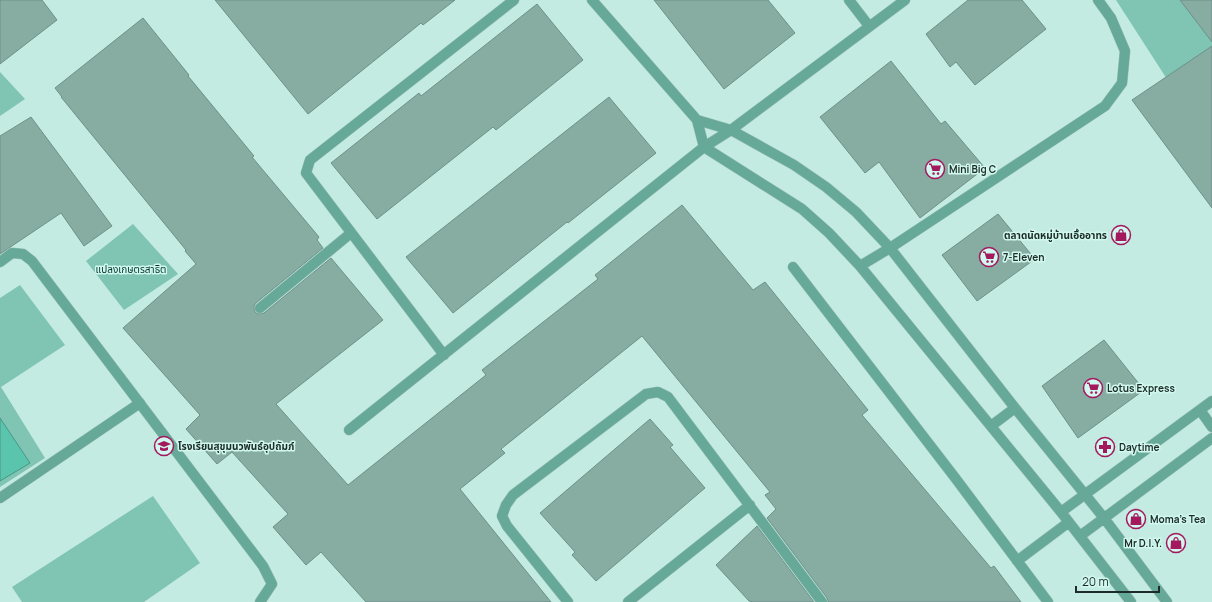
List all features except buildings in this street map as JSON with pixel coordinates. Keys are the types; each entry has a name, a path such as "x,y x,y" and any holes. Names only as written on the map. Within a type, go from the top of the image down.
{"street":[{"path":"444,355 306,173 310,160 514,0"},
{"path":"592,0 696,120 704,147 802,209 829,233 860,266 1061,512 1130,602"},
{"path":"849,0 869,26"},
{"path":"349,430 704,147 731,130 905,0"},
{"path":"860,266 890,248 1105,106 1122,83 1125,51 1110,18 1098,0"},
{"path":"696,120 731,130 794,165 826,187 856,212 890,248 1015,408 1104,518 1166,602"},
{"path":"260,308 351,234"},
{"path":"0,262 12,253 23,254 32,261 263,566 272,584 260,602"},
{"path":"793,267 1048,602"},
{"path":"568,602 507,526 502,516 506,505 513,496 646,394 658,392 668,397 822,602"},
{"path":"1061,512 1212,401"},
{"path":"0,498 140,403"},
{"path":"991,426 1015,408"},
{"path":"1200,410 1212,427"},
{"path":"1080,536 1212,438"},
{"path":"628,602 750,505"},
{"path":"1017,561 1069,522"}],"green space":[{"path":"1116,0 1212,0 1212,149"},
{"path":"0,72 25,99 0,116"},
{"name":"แปลงเกษตรสาธิต","path":"133,224 178,274 124,310 86,261"},
{"path":"20,285 65,345 1,387 45,458 0,487 0,298"},
{"path":"153,496 200,563 144,602 22,602 12,587"}],"shaded area":[{"path":"0,418 30,463 0,481"}],"place":[{"name":"Mini Big C","path":"935,169"},
{"name":"ตลาดนัดหมู่บ้านเอื้ออาทร","path":"1121,235"},
{"name":"7-Eleven","path":"989,257"},
{"name":"Lotus Express","path":"1093,388"},
{"name":"โรงเรียนสุขุมนวพันธ์อุปถัมภ์","path":"164,446"},
{"name":"Daytime","path":"1105,447"},
{"name":"Moma's Tea","path":"1136,519"},
{"name":"Mr D.I.Y.","path":"1176,543"}]}
